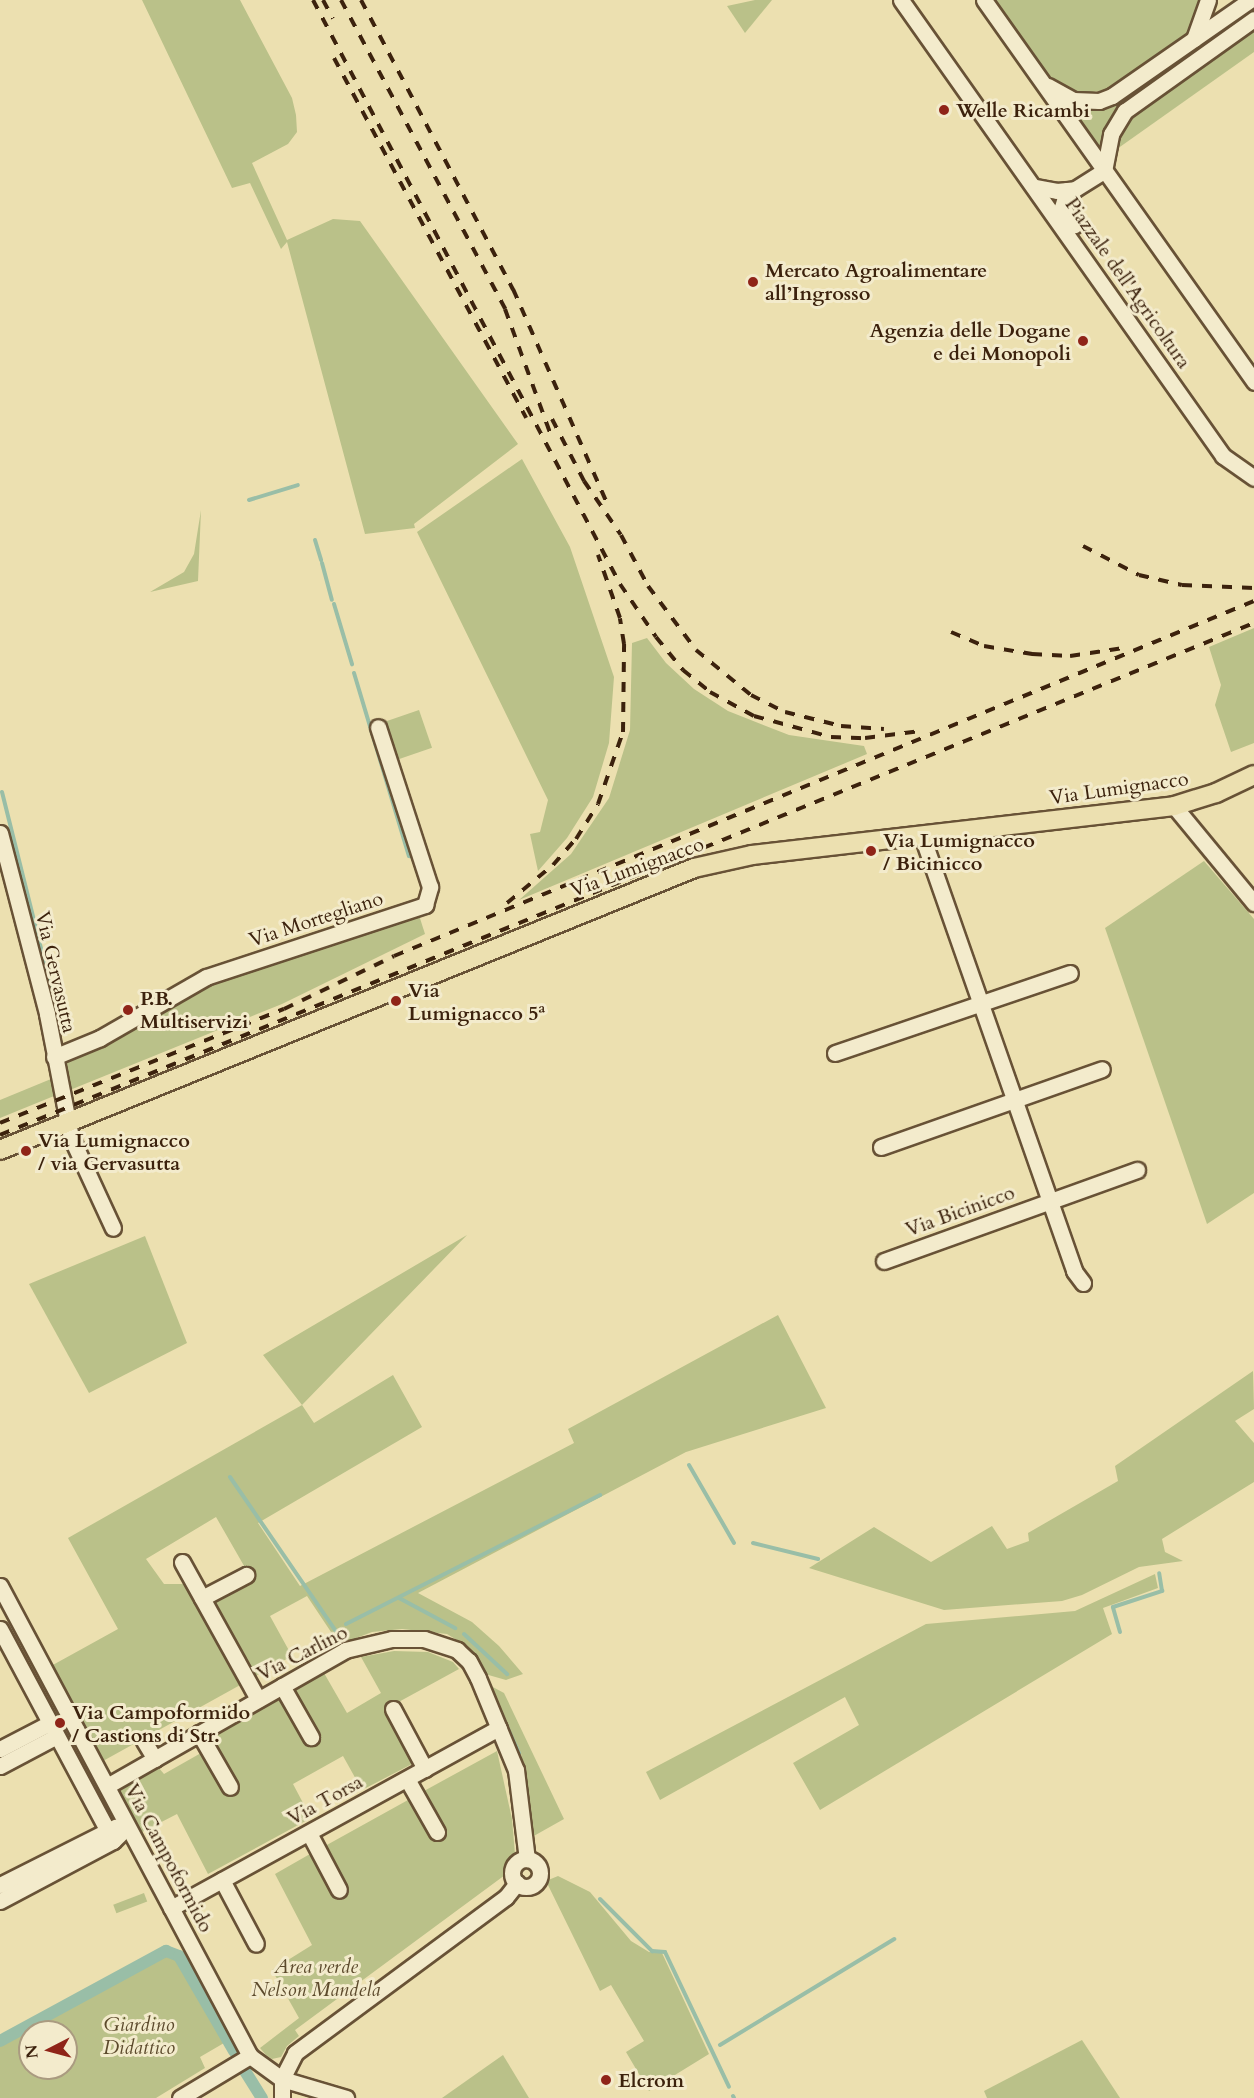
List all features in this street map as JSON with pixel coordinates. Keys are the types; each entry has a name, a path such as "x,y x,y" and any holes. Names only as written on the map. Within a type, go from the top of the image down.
{"main road":[{"name":"Via Lumignacco","path":"0,1150 694,868 752,855 1174,806 1216,793 1254,775"}],"street":[{"name":"Piazzale dell'Agricoltura","path":"902,0 1224,456 1254,478"},
{"path":"984,0 1254,382"},
{"path":"1192,42 1208,0"},
{"path":"1034,71 1060,95 1073,100 1099,101 1112,96 1249,1"},
{"path":"1240,29 1249,1"},
{"path":"1104,171 1111,134 1125,111 1254,19"},
{"name":"Piazzale dell'Agricoltura","path":"1035,187 1067,190 1083,186 1104,171"},
{"name":"Piazzale dell'Agricoltura","path":"1067,190 1062,198 1064,210 1183,381 1187,403"},
{"name":"Via Mortegliano","path":"54,1057 100,1038 206,977 424,905 430,887 378,727"},
{"path":"1174,806 1254,903"},
{"name":"Via Gervasutta","path":"0,833 47,1014 67,1122"},
{"path":"922,836 1074,1271 1083,1283"},
{"path":"835,1053 1070,973"},
{"path":"880,1147 1102,1069"},
{"path":"67,1122 113,1228"},
{"name":"Via Bicinicco","path":"884,1261 1137,1170"},
{"path":"182,1562 258,1699"},
{"path":"202,1598 246,1575"},
{"name":"Via Campoformido","path":"0,1586 250,2055 282,2079 346,2098"},
{"path":"0,1630 110,1835"},
{"name":"Via Carlino","path":"107,1786 352,1648 393,1639 424,1639 447,1645 469,1661 499,1728 520,1788 527,1859"},
{"path":"282,1686 311,1737"},
{"path":"393,1709 425,1769"},
{"name":"Via Torsa","path":"171,1908 499,1728"},
{"path":"0,1749 53,1729"},
{"path":"0,1766 53,1729"},
{"path":"199,1733 230,1787"},
{"path":"144,1741 154,1759"},
{"path":"407,1779 437,1832"},
{"path":"0,1901 127,1825"},
{"path":"309,1833 339,1890"},
{"path":"0,1885 110,1835"},
{"path":"527,1859 537,1865 539,1877 530,1886 517,1883 513,1867 527,1859"},
{"path":"222,1880 256,1944"},
{"path":"282,2098 282,2079 299,2049 506,1897 517,1883"},
{"path":"180,2098 250,2055"}],"green space":[{"path":"142,0 240,0 292,98 296,115 297,132 288,144 252,163 287,240 333,219 360,221 518,444 414,524 415,528 365,534 287,242 281,249 250,183 232,188"},
{"path":"755,0 772,0 745,33 727,6"},
{"path":"995,0 1201,0 1189,33 1109,90 1084,93 1063,88 1048,76"},
{"path":"1239,15 1237,23 1122,107 1100,154 1067,105 1086,107"},
{"path":"1254,28 1254,52 1117,149 1121,130 1135,111"},
{"path":"522,459 570,547 614,677 609,743 593,797 567,838 538,871 530,834 540,832 548,800 417,532"},
{"path":"201,510 198,581 150,592 184,572 194,554"},
{"path":"1254,628 1254,743 1231,752 1215,705 1221,685 1209,647"},
{"path":"647,638 666,663 694,689 728,711 789,735 864,746 867,754 519,900 571,854 609,798 630,730 632,643"},
{"path":"419,710 432,748 394,761 381,723"},
{"path":"1204,861 1254,919 1254,1193 1207,1224 1105,928"},
{"path":"418,912 425,934 282,1004 65,1092 67,1059 198,988"},
{"path":"51,1079 54,1096 0,1118 0,1100"},
{"path":"467,1235 302,1405 263,1355"},
{"path":"145,1236 187,1343 89,1393 29,1284"},
{"path":"778,1315 826,1408 686,1452 418,1593 472,1622 499,1646 523,1674 506,1680 485,1674 465,1645 447,1634 402,1629 372,1632 333,1647 326,1636 331,1632 307,1596 270,1616 292,1656 256,1676 213,1598 251,1578 216,1517 146,1559 164,1584 184,1584 242,1684 103,1761 51,1666 118,1629 68,1538 302,1405 314,1423 393,1375 422,1427 258,1523 300,1586 574,1443 568,1429"},
{"path":"1253,1371 1254,1409 1235,1421 1254,1443 1254,1482 1162,1539 1165,1552 1183,1561 1139,1567 1082,1595 1062,1601 944,1610 809,1568 874,1527 931,1562 992,1526 1007,1549 1029,1541 1028,1533 1118,1481 1115,1466"},
{"path":"1155,1574 1158,1588 1103,1608 1112,1634 820,1810 793,1763 859,1725 845,1697 660,1800 646,1772 926,1624 1075,1611"},
{"path":"394,1651 428,1652 453,1662 459,1669 384,1710 412,1764 362,1790 343,1756 293,1784 311,1818 208,1874 177,1814 142,1832 118,1788 158,1767 164,1774 201,1753 224,1793 237,1786 210,1737 279,1699 306,1743 317,1737 292,1690 324,1673 347,1713 381,1693 361,1657"},
{"path":"489,1685 504,1693 564,1819 532,1837 521,1753"},
{"name":"Area verde Nelson Mandela","path":"497,1751 512,1819 515,1854 505,1875 295,2030 299,2036 287,2046 281,2057 272,2059 266,2055 260,2048 299,2018 272,1970 312,1945 275,1874 310,1854 334,1894 347,1886 325,1846 408,1800 432,1839 445,1831 424,1791"},
{"path":"558,1876 590,1892 631,1941 649,1952 662,1953 709,2054 649,2091 626,2052 644,2041 611,1985 600,1991 546,1881"},
{"path":"144,1893 147,1901 116,1913 113,1905"},
{"name":"Giardino Didattico","path":"167,1953 178,1957 224,2043 200,2057 205,2068 156,2098 0,2098 0,2043 18,2033 18,2080 78,2080 78,2020 43,2020"},
{"path":"1082,2040 1120,2098 987,2098 984,2091"},
{"path":"503,2055 529,2098 442,2098 493,2062"}],"waterway":[{"path":"249,500 298,485"},
{"path":"315,540 321,560"},
{"path":"322,563 332,600"},
{"path":"334,604 352,664"},
{"path":"354,673 409,856 414,857"},
{"path":"2,792 55,1004"},
{"path":"689,1465 734,1543"},
{"path":"230,1477 335,1630"},
{"path":"346,1624 600,1495"},
{"path":"753,1543 818,1559"},
{"path":"1120,1632 1113,1607 1162,1591 1159,1573"},
{"path":"399,1598 455,1628"},
{"path":"464,1634 507,1674"},
{"path":"497,1705 519,1753"},
{"path":"600,1899 652,1951 665,1952 729,2087"},
{"path":"720,2045 894,1939"},
{"path":"0,2041 166,1951 179,1956 234,2051"},
{"path":"245,2071 262,2098"}],"railway":[{"path":"313,0 620,584 656,637 683,670 710,692 754,716 831,737 865,738 921,731"},
{"path":"323,0 333,19"},
{"path":"341,0 505,309 552,438"},
{"path":"361,0 513,289 608,505"},
{"path":"334,58 526,418"},
{"path":"552,419 584,481 621,535 648,586 696,650 751,695 785,712 841,726 884,729"},
{"path":"1083,546 1139,575 1182,585 1254,588"},
{"path":"507,903 553,865 576,839 598,804 623,732 624,644 620,618 598,555"},
{"path":"0,1123 284,1009 394,956 1254,601"},
{"path":"0,1135 1254,623"},
{"path":"951,632 984,646 1032,654 1070,656 1123,648"}],"place":[{"name":"Welle Ricambi","path":"944,110"},
{"name":"Mercato Agroalimentare all’Ingrosso","path":"753,282"},
{"name":"Agenzia delle Dogane e dei Monopoli","path":"1083,341"},
{"name":"Via Lumignacco / Bicinicco","path":"871,851"},
{"name":"Via Lumignacco 5ª","path":"396,1001"},
{"name":"P.B. Multiservizi","path":"128,1010"},
{"name":"Via Lumignacco / via Gervasutta","path":"26,1151"},
{"name":"Via Campoformido / Castions di Str.","path":"60,1723"},
{"name":"Elcrom","path":"606,2080"}]}
